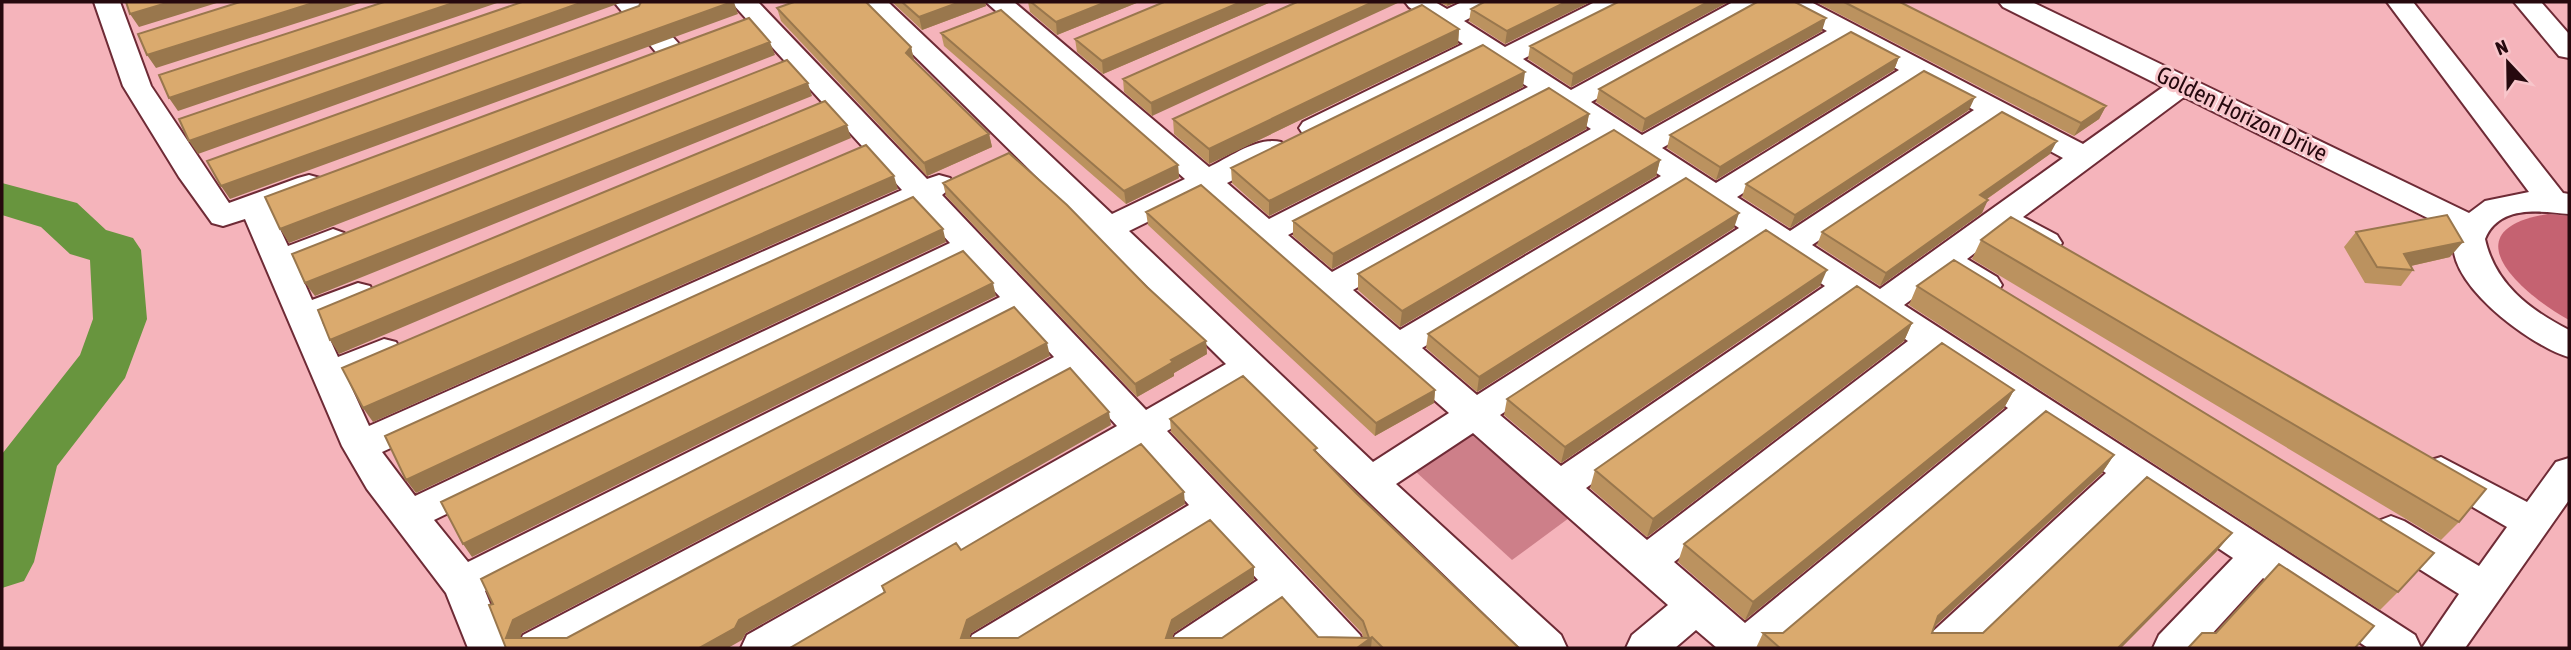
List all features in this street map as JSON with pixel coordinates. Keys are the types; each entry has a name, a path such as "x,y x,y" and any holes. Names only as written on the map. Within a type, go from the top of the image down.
{"street":[{"path":"873,2 930,39 998,158 1110,228 1370,482 1547,648"},
{"path":"1421,11 1482,2"},
{"path":"1110,228 1206,181 1493,51 1615,2"},
{"path":"1267,233 1752,2"},
{"path":"1792,2 2084,158"},
{"name":"Golden Horizon Drive","path":"2011,2 2182,85 2479,220"},
{"name":"Golden Horizon Drive","path":"2045,2 2479,220"},
{"path":"2400,2 2561,203"},
{"path":"2526,2 2569,50"},
{"path":"113,3 135,39 150,82 203,165 223,216 332,176"},
{"path":"790,6 745,15 784,64 862,148 922,193 1346,648"},
{"path":"1004,8 1067,44 1161,126 1206,181 1744,648 2033,407"},
{"path":"623,11 670,51"},
{"path":"1421,11 1493,51 2401,648"},
{"path":"1641,148 1846,31"},
{"path":"1715,197 1919,69"},
{"path":"1880,306 1999,216 2084,158 2119,116 2182,85"},
{"path":"1370,482 1475,414 1994,110"},
{"path":"1330,288 1612,130"},
{"path":"360,446 998,158"},
{"path":"1397,347 1683,176"},
{"path":"2561,203 2515,203 2479,220 2469,239 2470,254 2488,286 2527,320 2569,345"},
{"path":"254,205 360,446 408,516 462,584 488,648"},
{"path":"1999,216 2072,258"},
{"path":"277,262 355,232"},
{"path":"408,516 971,246"},
{"path":"1943,259 2013,302"},
{"path":"302,317 391,281"},
{"path":"1559,487 1849,285"},
{"path":"462,584 1021,300"},
{"path":"328,375 417,337"},
{"path":"1646,562 1933,340"},
{"path":"537,648 1078,360"},
{"path":"761,648 1251,366"},
{"path":"2411,453 2532,523"},
{"path":"1944,648 2132,471"},
{"path":"2442,648 2569,472"},
{"path":"986,648 1215,508"},
{"path":"2367,517 2484,589"},
{"path":"2173,648 2260,555"},
{"path":"1189,648 1284,583"},
{"path":"1646,648 1695,606"}],"shaded area":[{"path":"2548,214 2569,216 2569,320 2532,295 2515,279 2503,263 2498,248 2502,234 2518,222"},
{"path":"1471,434 1569,518 1512,560 1415,471"}],"building":[{"path":"126,2 170,2 130,14"},
{"path":"240,2 316,2 147,55 138,34"},
{"path":"384,2 456,2 169,98 159,75"},
{"path":"522,2 583,2 189,141 179,119"},
{"path":"641,2 732,2 221,186 207,161 639,6"},
{"path":"794,2 866,2 911,47 906,53 989,134 924,163 777,8"},
{"path":"902,2 960,2 919,17"},
{"path":"1031,2 1106,2 1056,22"},
{"path":"1164,2 1241,2 1102,61 1075,39"},
{"path":"1297,2 1373,2 1151,103 1123,79"},
{"path":"1484,2 1566,2 1507,31 1471,9"},
{"path":"1618,2 1708,2 1573,74 1530,46"},
{"path":"1757,2 1795,2 1826,18 1645,119 1599,89"},
{"path":"1844,2 1900,2 2106,106 2081,123"},
{"path":"1422,5 1459,29 1209,149 1173,119"},
{"path":"1001,10 1178,165 1124,191 941,33"},
{"path":"749,18 770,42 280,229 265,197"},
{"path":"1851,32 1899,57 1720,167 1670,135"},
{"path":"1483,45 1525,72 1269,201 1231,168"},
{"path":"787,60 808,83 305,283 292,254"},
{"path":"1924,71 1975,97 1795,215 1746,184"},
{"path":"1549,88 1589,114 1333,254 1293,221"},
{"path":"825,101 847,125 330,340 318,310"},
{"path":"2002,112 2057,141 1980,195 1988,200 1886,273 1822,232"},
{"path":"1614,130 1660,160 1402,311 1358,274"},
{"path":"866,145 894,176 363,408 342,368"},
{"path":"1009,153 1067,205 1147,287 1206,341 1135,384 943,183"},
{"path":"1686,178 1739,213 1479,377 1428,334"},
{"path":"1201,185 1435,390 1376,423 1146,212"},
{"path":"913,197 943,229 406,480 385,436"},
{"path":"2447,215 2463,242 2404,254 2413,270 2377,267 2356,232"},
{"path":"2011,217 2486,489 2459,522 1981,240"},
{"path":"1766,230 1827,270 1565,447 1507,399"},
{"path":"963,251 993,283 463,544 441,502"},
{"path":"1954,260 2434,553 2398,592 1917,286"},
{"path":"1857,286 1912,323 1653,519 1595,470"},
{"path":"1014,307 1047,343 513,620 506,638 567,638 1070,368 1109,412 739,620 735,628 699,648 506,648 489,605 493,604 481,579"},
{"path":"1942,343 2014,390 1753,602 1684,544"},
{"path":"1243,376 1317,448 1314,450 1356,493 1519,648 1383,648 1372,637 1357,648 790,648 885,592 882,586 956,543 961,550 1141,444 1184,492 967,620 961,638 1018,638 1210,520 1254,567 1172,620 1166,638 1222,638 1282,597 1318,637 1369,638 1363,621 1170,419"},
{"path":"2046,411 2114,455 1938,616 1932,633 1983,633 2147,477 2232,533 2118,648 1780,648 1763,633 1783,633"},
{"path":"2279,564 2374,626 2355,648 2188,648 2202,633 2216,633"}],"waterway":[{"path":"2,199 59,215 88,242 115,250 120,319 105,363 29,459 2,562"}]}
